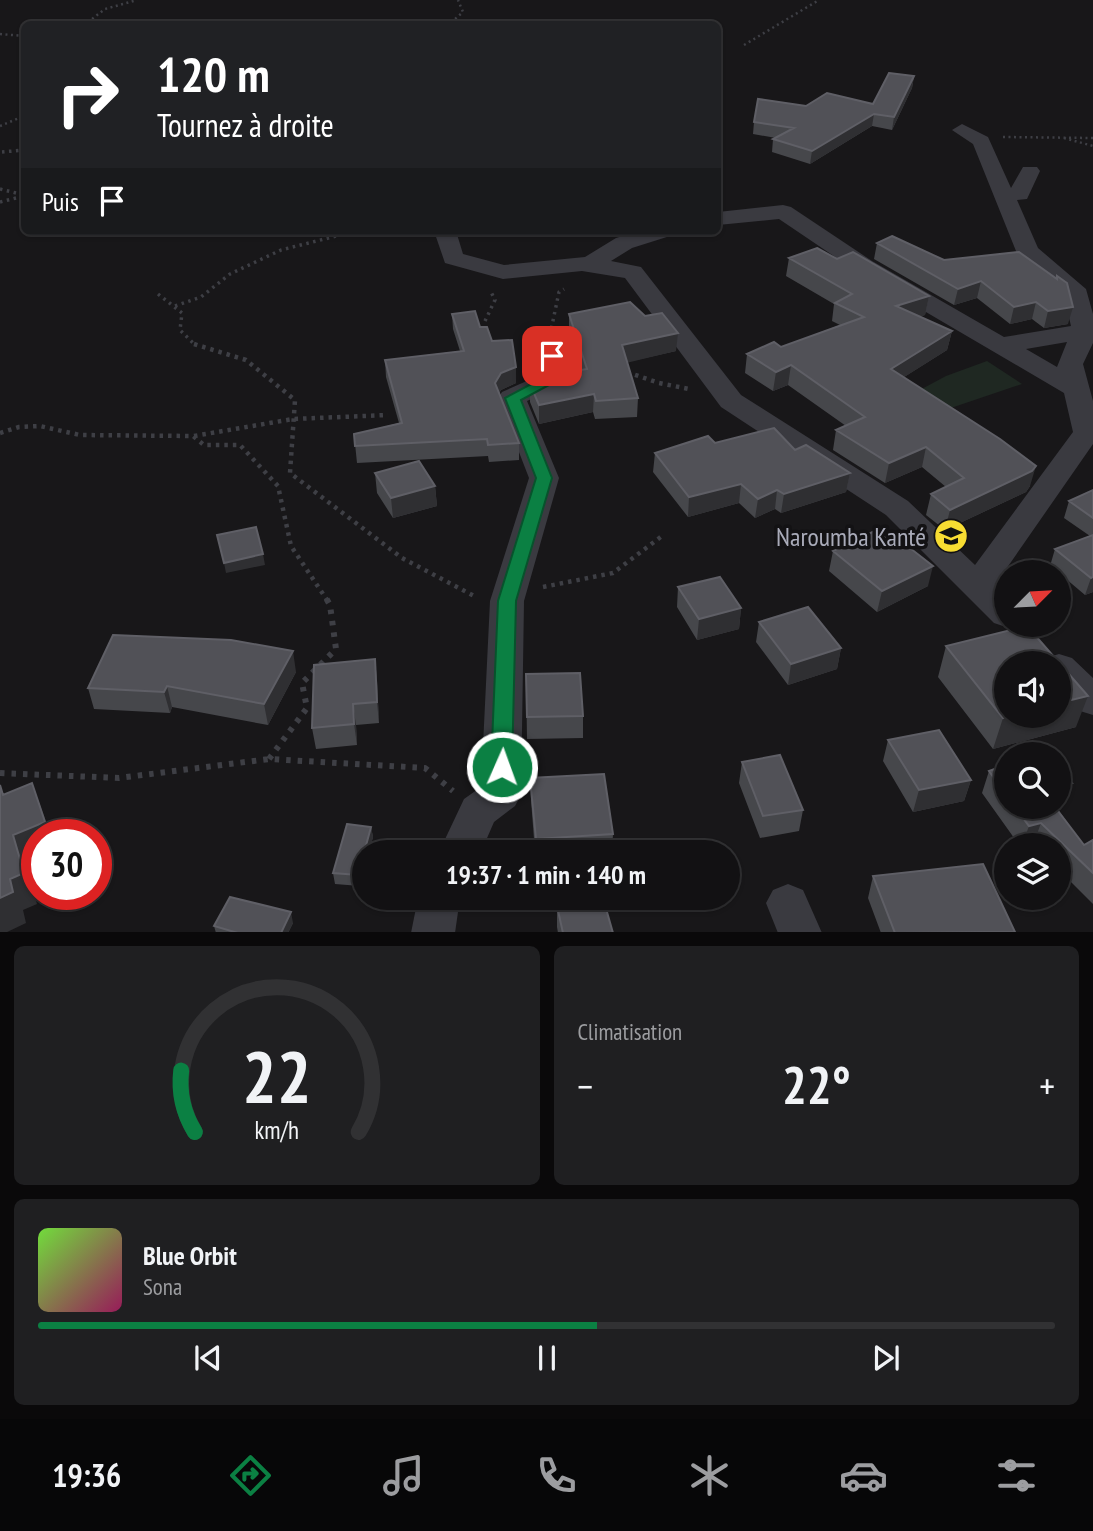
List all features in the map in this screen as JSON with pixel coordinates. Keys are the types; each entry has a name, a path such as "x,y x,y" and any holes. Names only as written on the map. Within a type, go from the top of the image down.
{"street":[{"path":"970,135 981,141 1028,251 1083,289 1085,332 1070,364 1087,432 977,586"},
{"path":"1004,195 1019,194 1030,171"},
{"path":"721,219 783,212 864,266 1076,389"},
{"path":"446,235 453,258 502,272 589,265 633,272"},
{"path":"589,265 624,243 649,235"},
{"path":"624,243 633,272 728,397 897,508 1093,701"},
{"path":"1000,345 1085,332"},
{"path":"465,840 478,811 501,795 507,601 544,478 512,398 541,385 552,356"},
{"path":"433,932 437,910"}],"path":[{"path":"93,21 105,9 137,0"},
{"path":"454,21 463,12 458,0"},
{"path":"744,46 819,0"},
{"path":"0,34 21,36"},
{"path":"0,126 21,117"},
{"path":"970,135 1093,138"},
{"path":"1060,136 1093,146"},
{"path":"2,152 21,150"},
{"path":"0,189 21,194"},
{"path":"0,202 21,196"},
{"path":"174,307 201,297 230,274 281,250 340,235"},
{"path":"552,356 549,338 554,327 553,315 559,292 576,283 589,265"},
{"path":"485,321 495,300 484,280 492,269"},
{"path":"158,295 182,313 180,330 196,346 246,360 295,400 290,473 402,558 487,603 507,601 537,588 613,573 662,536"},
{"path":"618,369 659,383 728,397"},
{"path":"0,433 13,426 67,430 80,435 193,436 293,419 388,415"},
{"path":"193,436 204,444 240,445 278,486 291,546 330,605 336,649 302,682 307,708 269,759"},
{"path":"0,773 119,778 269,759 425,768 478,811"}],"shaded area":[{"path":"987,361 1022,384 945,410 918,391 946,376"}],"building":[{"path":"889,73 914,76 894,117 874,114 812,151 773,139 794,128 754,122 758,99 806,106 827,93 873,104"},
{"path":"892,236 944,260 1019,252 1067,283 1073,307 1048,311 1036,302 1014,307 981,281 958,289 877,243"},
{"path":"817,248 837,259 853,252 929,296 896,306 952,331 891,369 1000,439 1036,466 1032,471 950,510 931,494 964,478 926,447 889,463 836,430 865,417 791,365 776,372 747,354 774,342 781,347 864,317 835,303 852,294 789,258"},
{"path":"630,302 645,316 662,313 678,333 622,345 638,398 596,401 594,394 539,405 530,384 543,377 587,369 569,314"},
{"path":"475,311 480,327 487,327 492,341 512,340 516,367 501,373 495,383 519,443 488,445 487,439 355,446 354,434 402,423 385,360 464,351 452,314"},
{"path":"774,428 795,450 806,445 850,473 784,494 777,490 758,499 741,484 689,497 655,453 708,436 715,443"},
{"path":"419,461 435,486 391,498 375,473"},
{"path":"1093,490 1093,518 1069,501"},
{"path":"256,527 263,554 224,563 217,535"},
{"path":"883,527 933,566 882,591 833,551"},
{"path":"1093,535 1093,577 1091,578 1055,549"},
{"path":"720,577 741,608 699,619 678,587"},
{"path":"808,607 841,648 791,664 759,622"},
{"path":"994,634 994,637 1037,637 1049,651 994,651 994,707 946,646"},
{"path":"113,635 231,640 293,651 264,704 167,686 164,692 88,688"},
{"path":"375,659 377,702 353,704 354,724 312,728 314,665"},
{"path":"580,673 583,716 527,717 526,674"},
{"path":"1071,676 1088,696 1071,700"},
{"path":"939,730 971,780 919,790 888,740"},
{"path":"780,755 803,810 763,816 742,762"},
{"path":"604,774 613,834 536,839 530,778"},
{"path":"32,783 44,819 21,819 21,832 13,835 21,863 21,874 10,879 13,892 0,898 0,785 3,795"},
{"path":"1024,819 1064,819 1084,845 1093,840 1093,873 1071,852 1071,833 1051,833 1041,823 1029,826"},
{"path":"347,824 371,827 367,840 352,840 352,875 333,873"},
{"path":"983,864 994,887 994,910 1005,910 1015,932 895,932 873,876"},
{"path":"230,897 291,912 281,932 235,932 214,926"},
{"path":"558,910 606,910 613,932 563,932"}],"place":[{"name":"Naroumba Kanté","path":"951,536"}],"route":[{"path":"502,767 507,601 544,478 512,398 541,385 552,356"}]}
